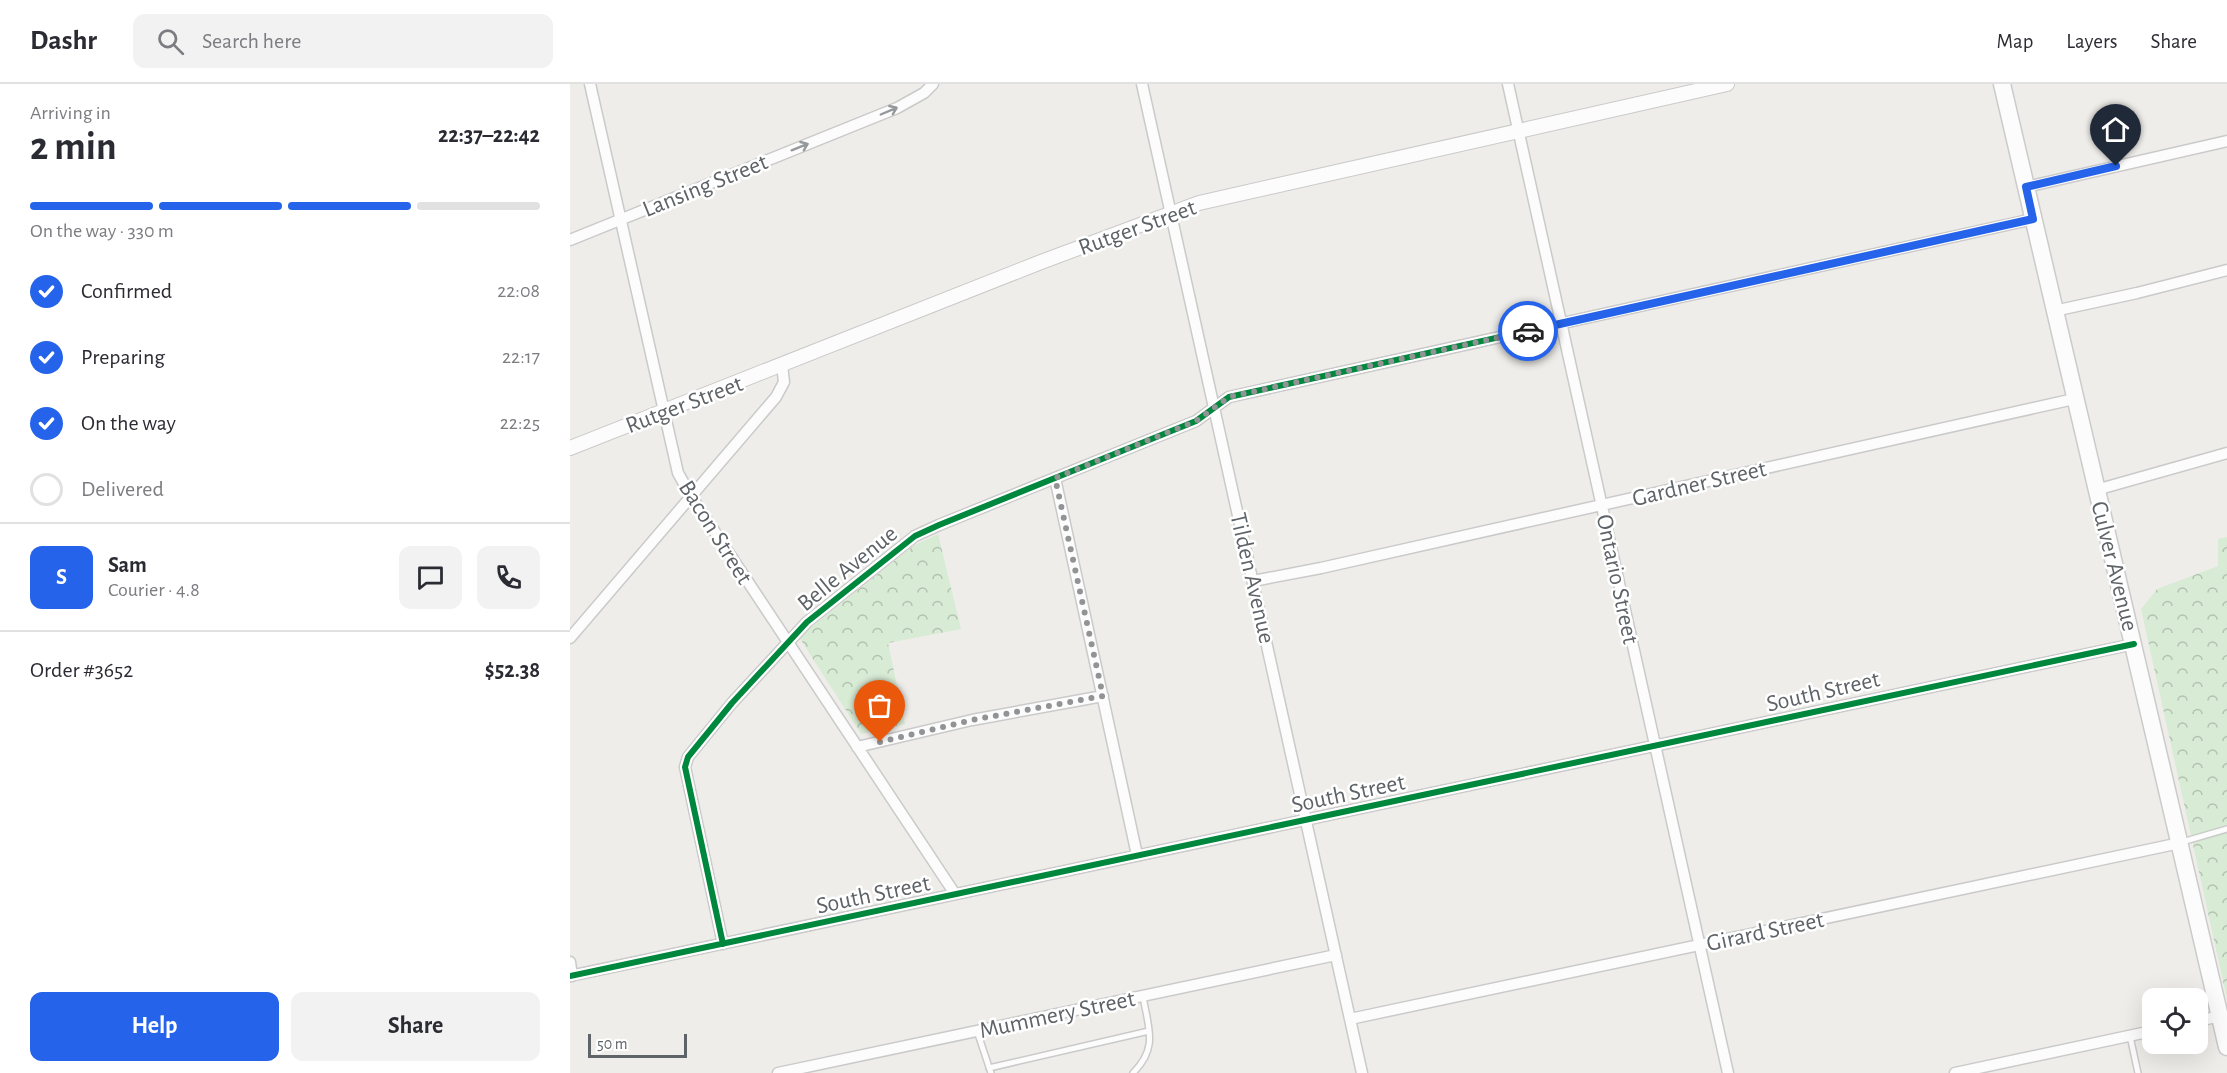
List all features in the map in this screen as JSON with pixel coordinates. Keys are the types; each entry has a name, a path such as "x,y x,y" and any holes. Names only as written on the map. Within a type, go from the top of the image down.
{"main road":[{"name":"Culver Avenue","path":"2002,84 2227,1047"}],"street":[{"name":"Bacon Street","path":"590,84 678,473 955,894"},
{"name":"Lansing Street","path":"570,240 897,108 924,93 933,84"},
{"name":"Tilden Avenue","path":"1142,84 1362,1073"},
{"name":"Ontario Street","path":"1509,84 1728,1073"},
{"name":"Rutger Street","path":"570,448 1199,203 1727,84"},
{"path":"2026,187 2227,141"},
{"name":"Belle Avenue","path":"723,944 685,767 688,757 732,703 807,622 915,536 1196,421 1229,397 2033,219"},
{"path":"2054,311 2227,270"},
{"path":"570,638 776,397 784,382 782,365"},
{"name":"Gardner Street","path":"1253,581 1602,506 2074,399"},
{"path":"2096,490 2202,458 2227,453"},
{"path":"1055,478 1137,855"},
{"name":"South Street","path":"571,976 2134,644"},
{"path":"857,747 972,720 1103,696"},
{"name":"Girard Street","path":"1350,1019 2180,843"},
{"name":"Mummery Street","path":"778,1073 1336,955"},
{"path":"570,962 571,976"},
{"path":"2208,1019 2220,1016"},
{"path":"1955,1073 2142,1033"}],"lane":[{"path":"2180,843 2227,829"},
{"path":"1133,1073 1146,1059 1151,1043 1143,996"},
{"path":"977,1031 990,1070 1149,1031"},
{"path":"2130,1035 2138,1073"}],"green space":[{"path":"938,534 961,629 888,643 905,724 861,734 799,637 913,546"},
{"path":"2227,537 2227,999 2141,609 2157,589 2218,566 2218,539"}],"cycle path":[{"path":"723,944 685,767 688,757 732,703 807,622 915,536 1196,421 1229,397 2033,219"},
{"path":"570,976 2134,644"}],"way so far":[{"path":"880,742 972,720 1103,696 1055,478 1196,421 1229,397 1528,331"}],"route":[{"path":"1528,331 2033,219 2026,187 2116,166"}]}
